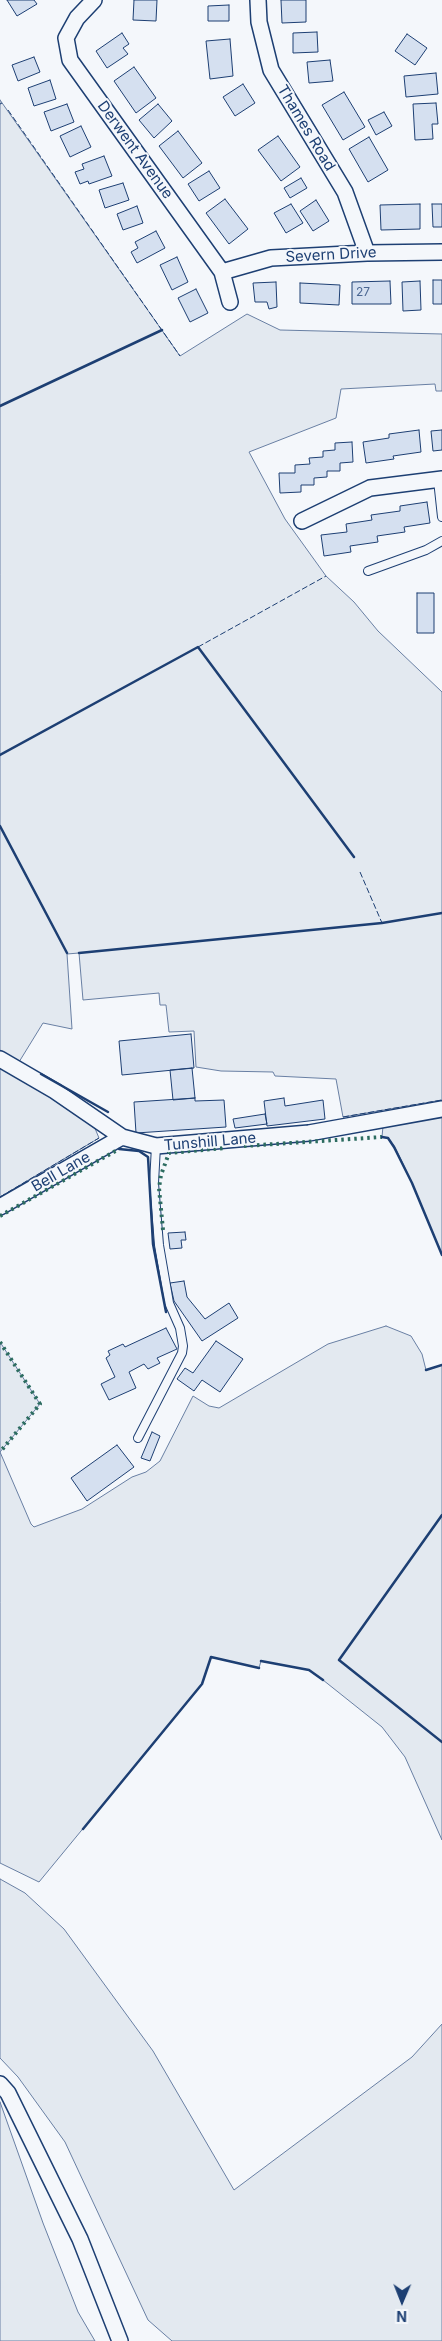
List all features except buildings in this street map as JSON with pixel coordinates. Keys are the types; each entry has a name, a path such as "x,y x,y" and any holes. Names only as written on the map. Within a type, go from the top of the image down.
{"street":[{"name":"Derwent Avenue","path":"94,0 77,18 66,38 70,60 222,272 230,302"},
{"name":"Thames Road","path":"258,0 260,22 271,70 345,192 367,253"},
{"name":"Severn Drive","path":"222,272 271,258 367,253 442,252"},
{"path":"302,521 370,488 440,480"},
{"name":"Tunshill Lane","path":"0,1059 56,1091 122,1137 156,1146 309,1133 442,1109"},
{"name":"Bell Lane","path":"0,1207 122,1137"},
{"path":"0,2084 8,2093 80,2239 120,2341"}],"lane":[{"path":"440,480 442,517"},
{"path":"368,570 426,550 442,541"},
{"path":"138,1438 182,1353 183,1346 180,1328 169,1303 159,1245 154,1183 156,1146"}],"shaded area":[{"path":"0,100 180,356 247,314 280,330 442,334 442,391 436,391 435,384 341,389 336,418 249,452 285,519 326,576 354,602 378,631 442,692 442,1100 343,1117 336,1079 275,1076 273,1072 221,1071 196,1067 194,1031 169,1032 166,1005 160,1005 159,993 83,1000 79,953 67,954 72,1029 43,1023 19,1062 0,1050"},
{"path":"0,1067 65,1106 94,1126 99,1138 0,1197"},
{"path":"442,1116 442,1255 395,1147 388,1138 382,1137 383,1126"},
{"path":"386,1326 411,1336 422,1354 426,1370 442,1365 442,1840 405,1757 382,1727 323,1680 309,1670 261,1661 259,1668 211,1657 202,1684 39,1882 0,1863 0,1452 34,1527 82,1509 132,1477 146,1472 160,1461 193,1396 209,1406 219,1408 328,1344"},
{"path":"0,1342 40,1404 0,1452"},
{"path":"0,1879 25,1893 64,1929 153,2051 234,2190 412,2057 442,2024 442,2341 172,2341 148,2320 65,2142 18,2077 0,2058"},
{"path":"0,2102 43,2223 78,2312 95,2341 0,2341"}],"hedge":[{"path":"244,1146 382,1137"},
{"path":"163,1230 159,1188 161,1175 169,1153 225,1148"},
{"path":"0,1216 119,1149"},
{"path":"0,1342 40,1404 0,1452"}],"fence":[{"path":"8,110 180,356"},
{"path":"198,647 326,576"},
{"path":"360,872 382,923"},
{"path":"343,1117 442,1100"},
{"path":"0,1197 99,1138"}],"wall":[{"path":"0,406 162,330"},
{"path":"0,755 198,647 354,857"},
{"path":"0,826 67,953"},
{"path":"79,953 382,923 442,913"},
{"path":"41,1074 108,1112"},
{"path":"382,1137 388,1138 394,1147 412,1183 442,1255"},
{"path":"119,1149 139,1151 148,1157 153,1244 166,1312"},
{"path":"426,1370 442,1365"},
{"path":"442,1515 339,1660 442,1742"},
{"path":"83,1829 202,1684 211,1657 259,1668"},
{"path":"261,1661 309,1670 323,1680"}]}
